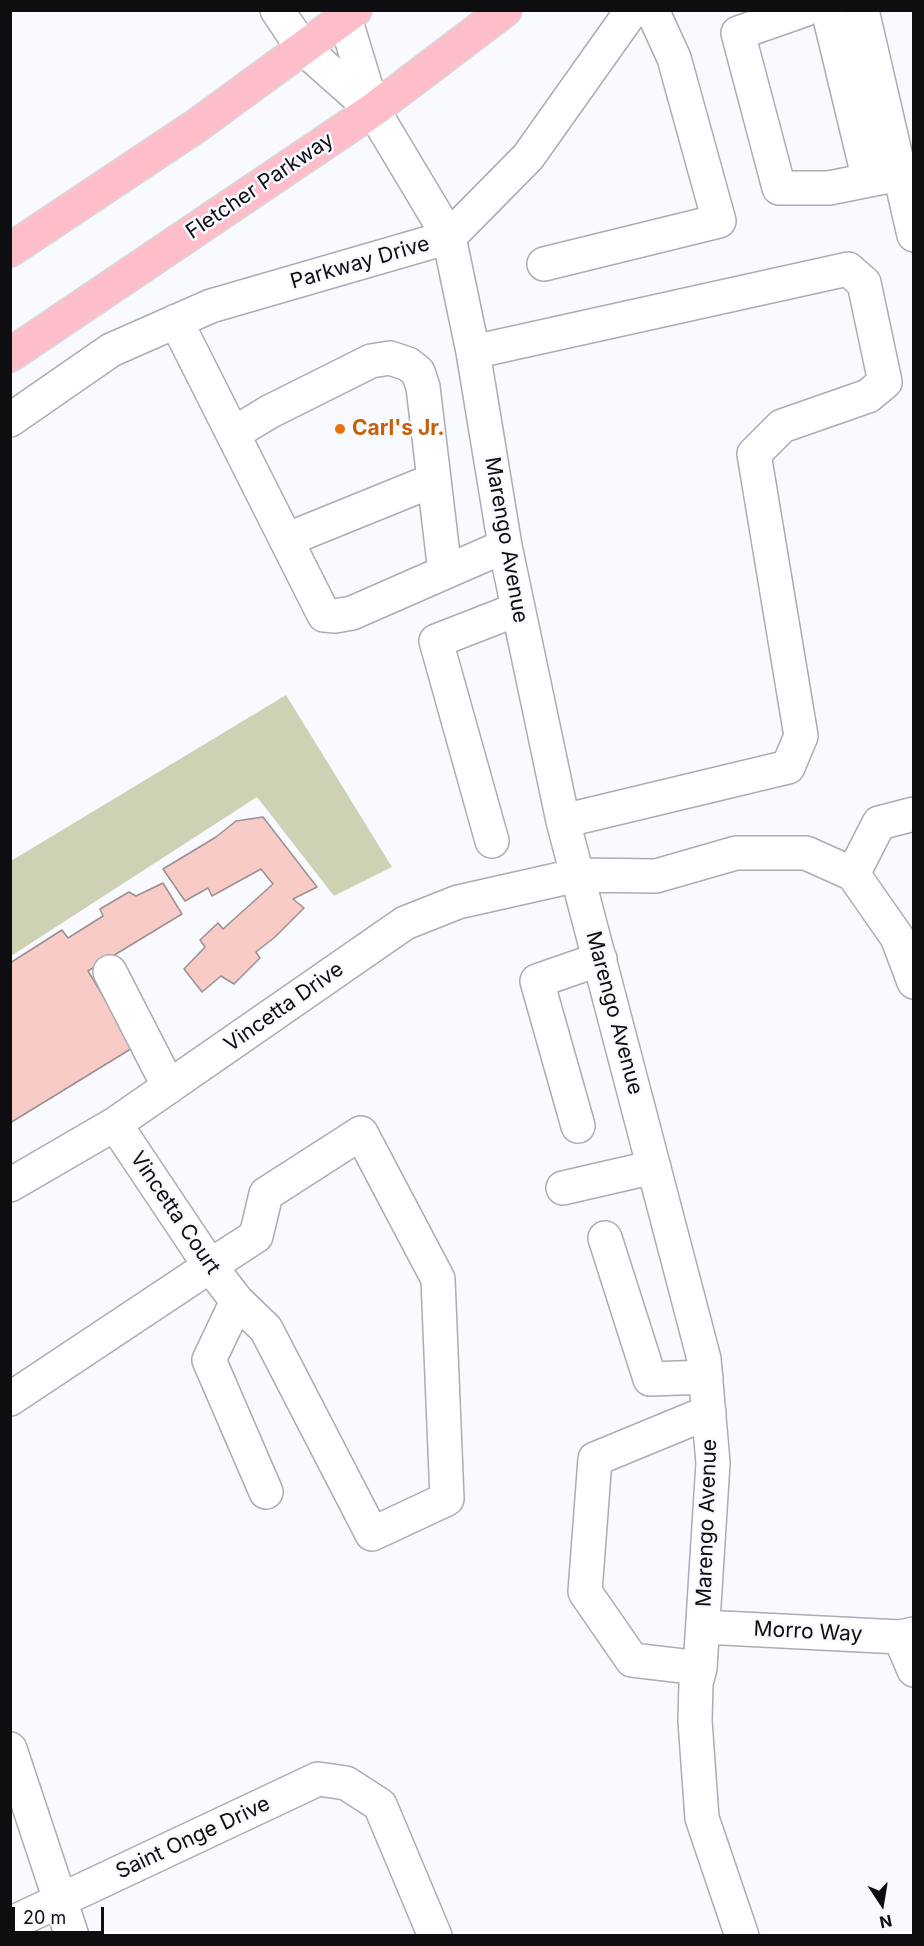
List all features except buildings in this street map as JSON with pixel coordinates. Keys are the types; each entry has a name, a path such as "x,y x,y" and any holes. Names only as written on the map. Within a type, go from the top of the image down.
{"main road":[{"name":"Fletcher Parkway","path":"10,356 373,110 505,10"},
{"path":"10,250 196,126 347,13"}],"street":[{"name":"Marengo Avenue","path":"277,10 302,47 373,110"},
{"name":"Parkway Drive","path":"10,420 111,350 211,306 449,237 528,157 634,10"},
{"path":"544,264 719,221 674,58 652,10"},
{"path":"804,10 738,33 779,188 829,188 884,177"},
{"path":"828,10 884,177 914,235"},
{"path":"862,10 884,177"},
{"name":"Marengo Avenue","path":"347,13 373,110 449,237 474,352 505,546 563,820 704,1359 713,1464 695,1721 702,1818 742,1935"},
{"path":"474,352 848,269 864,283 885,382 868,396 782,426 754,453 801,736 788,767 563,820"},
{"path":"176,321 324,615 352,613 505,546"},
{"path":"233,434 269,412 371,361 390,358 408,364 418,372 423,387 445,572"},
{"path":"286,540 434,480"},
{"path":"492,841 436,641 518,609"},
{"path":"914,814 879,823 853,874 897,937 914,982"},
{"name":"Vincetta Drive","path":"10,1185 115,1124 405,923 458,902 578,874 656,876 736,853 806,854 853,874"},
{"path":"578,1126 537,981 600,959"},
{"path":"111,972 169,1087"},
{"name":"Vincetta Court","path":"115,1124 210,1266 237,1301 266,1329 372,1534 447,1499 438,1279 361,1132 266,1194 256,1236 210,1266"},
{"path":"563,1188 654,1167"},
{"path":"605,1238 650,1379 706,1377"},
{"path":"10,1399 210,1266"},
{"path":"237,1301 209,1360 266,1492"},
{"path":"700,1668 632,1660 585,1592 595,1459 709,1412"},
{"name":"Morro Way","path":"703,1626 907,1636"},
{"path":"907,1636 914,1670"},
{"path":"10,1749 72,1935"},
{"name":"Saint Onge Drive","path":"10,1924 318,1779 346,1783 380,1805 435,1935"}],"green space":[{"path":"286,695 392,867 334,896 257,797 11,956 11,861"}],"place":[{"name":"Carl's Jr.","path":"340,429"}]}
